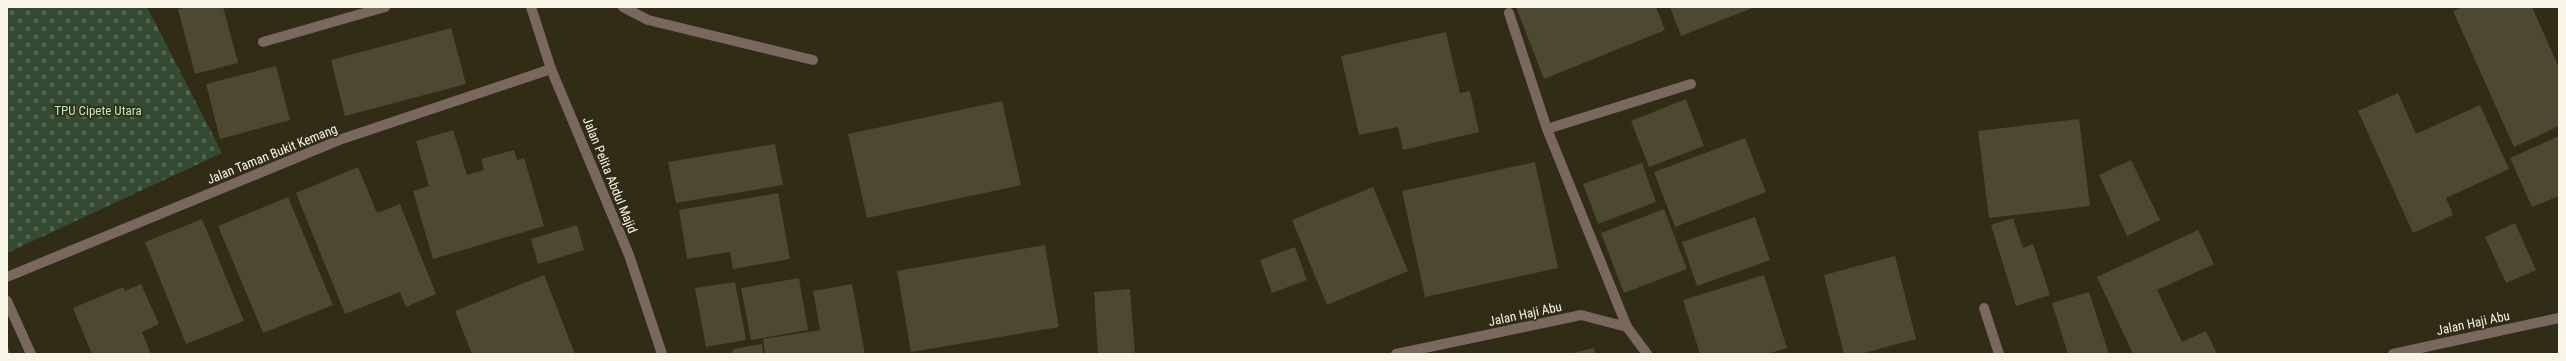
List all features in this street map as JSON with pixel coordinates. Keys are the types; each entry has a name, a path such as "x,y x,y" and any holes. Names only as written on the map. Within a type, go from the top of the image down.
{"street":[{"path":"263,42 385,7"},
{"name":"Jalan Pelita Abdul Majid","path":"531,7 551,69 628,255 662,354"},
{"path":"623,7 648,20 812,60"},
{"path":"1508,13 1547,129 1627,327 1647,354"},
{"name":"Jalan Taman Bukit Kemang","path":"7,277 342,139 551,69"},
{"path":"1547,129 1691,84"},
{"path":"7,301 31,354"},
{"path":"1984,308 1999,354"},
{"name":"Jalan Haji Abu","path":"1396,354 1581,315 1627,327"},
{"name":"Jalan Haji Abu","path":"2393,354 2559,318"}],"green space":[{"name":"TPU Cipete Utara","path":"7,7 147,7 222,153 7,253"}],"building":[{"path":"187,7 223,7 238,63 195,74 178,9"},
{"path":"1516,7 1656,7 1665,30 1544,79"},
{"path":"1670,7 1755,7 1681,36"},
{"path":"2463,7 2532,7 2559,68 2559,126 2514,147 2453,11"},
{"path":"451,28 466,84 345,116 331,60"},
{"path":"1446,32 1460,93 1470,91 1479,132 1403,150 1398,127 1359,135 1341,56"},
{"path":"276,66 290,120 220,139 206,84"},
{"path":"2398,93 2416,134 2480,105 2509,169 2446,198 2453,215 2413,233 2358,111"},
{"path":"1686,99 1704,146 1649,167 1631,121"},
{"path":"1002,101 1021,185 867,218 848,134"},
{"path":"2079,119 2090,206 1989,218 1978,131"},
{"path":"453,130 467,175 484,170 481,159 514,150 517,160 524,158 544,226 433,259 413,191 429,186 416,141"},
{"path":"2559,136 2559,196 2532,207 2510,158"},
{"path":"1745,138 1766,192 1675,227 1654,172"},
{"path":"775,144 783,185 676,203 668,162"},
{"path":"2131,160 2160,220 2127,236 2099,175"},
{"path":"1535,162 1558,268 1425,297 1402,191"},
{"path":"1642,163 1656,202 1598,224 1583,184"},
{"path":"358,167 377,213 400,204 436,294 406,307 400,292 345,314 296,193"},
{"path":"1373,187 1408,271 1327,305 1292,220"},
{"path":"778,193 790,259 733,269 730,252 687,259 679,210"},
{"path":"288,197 333,305 263,333 218,226"},
{"path":"1664,209 1687,269 1624,293 1601,233"},
{"path":"1755,217 1770,260 1697,286 1682,242"},
{"path":"2013,218 2023,248 2033,244 2050,295 2016,306 1991,225"},
{"path":"202,219 244,321 186,344 145,242"},
{"path":"2515,223 2536,270 2506,283 2485,237"},
{"path":"577,225 584,250 538,264 531,239"},
{"path":"2198,230 2214,264 2157,290 2182,342 2206,331 2217,354 2133,354 2097,277"},
{"path":"1045,245 1059,327 911,352 897,271"},
{"path":"1295,247 1307,280 1272,293 1260,260"},
{"path":"1895,256 1916,339 1860,354 1844,354 1824,275"},
{"path":"544,275 575,354 472,354 455,311"},
{"path":"1764,275 1787,348 1767,354 1700,354 1683,300"},
{"path":"799,278 808,330 751,340 741,288"},
{"path":"735,282 746,340 706,347 695,288"},
{"path":"141,284 159,324 142,332 151,354 92,354 73,308 123,287 125,291"},
{"path":"852,284 865,354 765,354 763,339 820,330 813,291"},
{"path":"1130,289 1135,354 1098,354 1094,292"},
{"path":"2089,292 2109,354 2068,354 2052,303"},
{"path":"762,344 763,354 725,354 733,352 733,349"},
{"path":"7,345 11,354 7,354"},
{"path":"1594,348 1595,354 1573,354 1573,353"}]}
